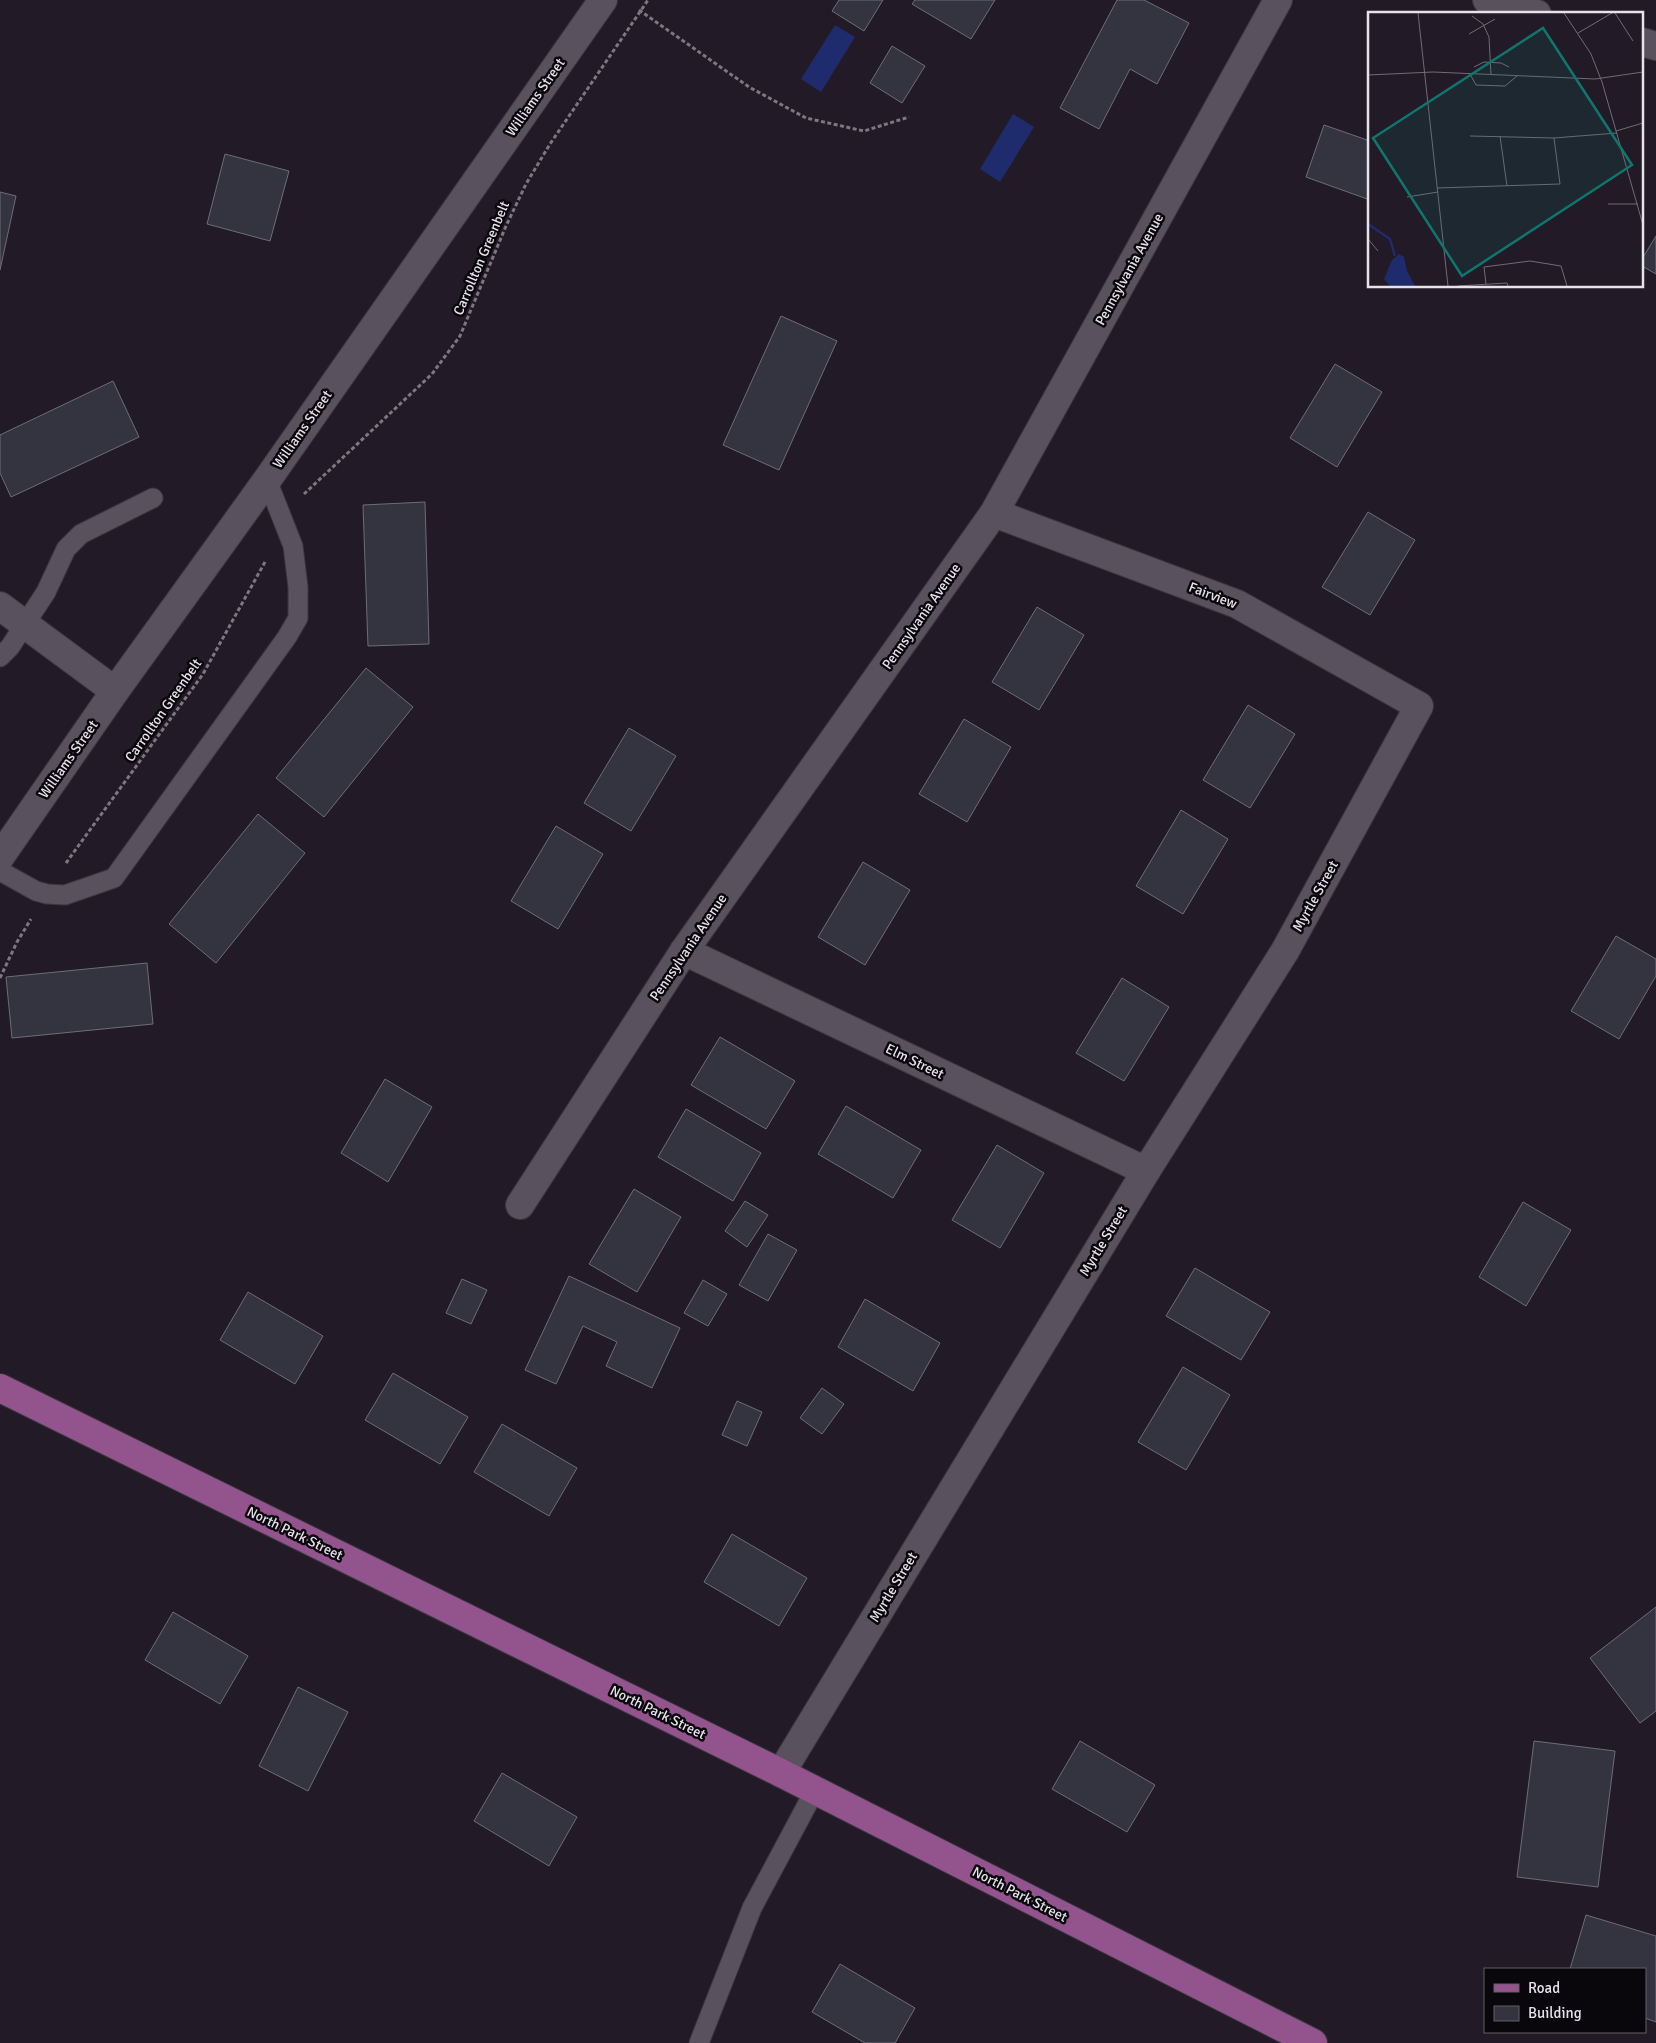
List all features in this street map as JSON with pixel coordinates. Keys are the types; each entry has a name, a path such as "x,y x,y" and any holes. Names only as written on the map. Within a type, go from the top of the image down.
{"main road":[{"name":"North Park Street","path":"0,1388 781,1772 1313,2043"}],"street":[{"name":"Williams Street","path":"0,857 603,0"},
{"name":"Pennsylvania Avenue","path":"520,1205 684,951 994,513 1278,0"},
{"path":"1487,0 1530,12"},
{"name":"Fairview","path":"994,513 1237,604 1419,706"},
{"path":"0,606 115,691"},
{"name":"Myrtle Street","path":"781,1772 1146,1171 1284,951 1419,706"},
{"name":"Elm Street","path":"684,951 1146,1171"}],"lane":[{"path":"0,871 36,891 65,895 114,878 287,637 298,618 298,587 293,546 266,480"},
{"path":"0,657 10,648 46,592 66,549 81,534 153,498"},
{"path":"698,2043 752,1908 815,1790"}],"path":[{"name":"Carrollton Greenbelt","path":"301,498 432,374 460,336 506,226 526,184 556,136 648,0"},
{"path":"632,5 749,87 806,118 864,131 908,117"},
{"name":"Carrollton Greenbelt","path":"62,870 203,674 268,556"},
{"path":"0,978 17,942 33,916"}],"shaded area":[{"path":"835,25 855,37 821,92 801,79"},
{"path":"1013,114 1034,127 1000,182 980,169"}],"building":[{"path":"839,0 883,0 864,31 832,11"},
{"path":"915,0 995,0 971,39 912,4"},
{"path":"1117,0 1144,0 1189,23 1157,84 1130,69 1099,129 1060,108"},
{"path":"892,46 925,66 902,103 870,83"},
{"path":"1324,125 1368,140 1368,199 1306,177"},
{"path":"225,154 289,171 270,241 207,224"},
{"path":"0,192 16,196 0,270"},
{"path":"1656,236 1656,274 1644,267 1644,256"},
{"path":"781,316 837,341 779,470 723,445"},
{"path":"1335,364 1382,392 1337,467 1290,438"},
{"path":"113,381 139,437 11,497 0,473 0,435"},
{"path":"425,502 429,644 368,646 363,505"},
{"path":"1368,512 1415,540 1370,615 1322,587"},
{"path":"1037,607 1084,635 1039,710 992,682"},
{"path":"366,668 413,707 324,817 276,778"},
{"path":"1248,705 1295,734 1250,808 1203,780"},
{"path":"964,719 1011,747 967,822 919,794"},
{"path":"629,728 676,756 631,831 584,803"},
{"path":"1181,810 1228,839 1183,914 1136,886"},
{"path":"258,814 305,853 216,963 169,924"},
{"path":"556,826 603,854 558,929 511,901"},
{"path":"863,862 910,890 865,965 818,937"},
{"path":"1616,936 1656,959 1656,976 1619,1039 1571,1011"},
{"path":"147,963 153,1024 12,1038 6,977"},
{"path":"1122,978 1169,1007 1124,1081 1076,1053"},
{"path":"720,1037 795,1081 766,1129 691,1085"},
{"path":"385,1079 432,1107 388,1182 341,1153"},
{"path":"846,1106 921,1150 893,1198 818,1154"},
{"path":"686,1109 761,1153 733,1201 658,1157"},
{"path":"997,1145 1044,1173 1000,1248 952,1220"},
{"path":"634,1189 681,1217 637,1292 589,1264"},
{"path":"745,1201 768,1215 747,1247 725,1231"},
{"path":"1523,1202 1571,1230 1526,1306 1479,1277"},
{"path":"768,1234 797,1250 768,1301 739,1285"},
{"path":"1195,1268 1270,1312 1241,1360 1166,1316"},
{"path":"569,1276 680,1328 652,1388 606,1366 617,1342 583,1326 556,1384 525,1370"},
{"path":"462,1279 487,1290 471,1324 446,1313"},
{"path":"703,1280 727,1294 708,1326 684,1313"},
{"path":"248,1292 323,1336 295,1384 220,1340"},
{"path":"865,1299 940,1343 913,1391 838,1347"},
{"path":"1183,1367 1230,1395 1186,1470 1138,1442"},
{"path":"393,1373 468,1417 440,1464 365,1420"},
{"path":"822,1388 844,1404 822,1434 800,1418"},
{"path":"737,1401 762,1412 747,1446 722,1435"},
{"path":"502,1424 577,1468 549,1516 474,1472"},
{"path":"732,1534 807,1578 779,1626 704,1582"},
{"path":"1656,1607 1656,1711 1640,1723 1590,1658"},
{"path":"173,1612 248,1656 220,1704 145,1660"},
{"path":"298,1687 348,1712 308,1791 259,1766"},
{"path":"1080,1741 1155,1785 1127,1832 1052,1789"},
{"path":"1534,1741 1615,1751 1598,1887 1517,1877"},
{"path":"502,1773 577,1817 549,1866 474,1821"},
{"path":"1586,1915 1656,1936 1656,2022 1646,2018 1646,1968 1570,1968"},
{"path":"840,1964 915,2008 895,2043 865,2043 812,2012"}]}
